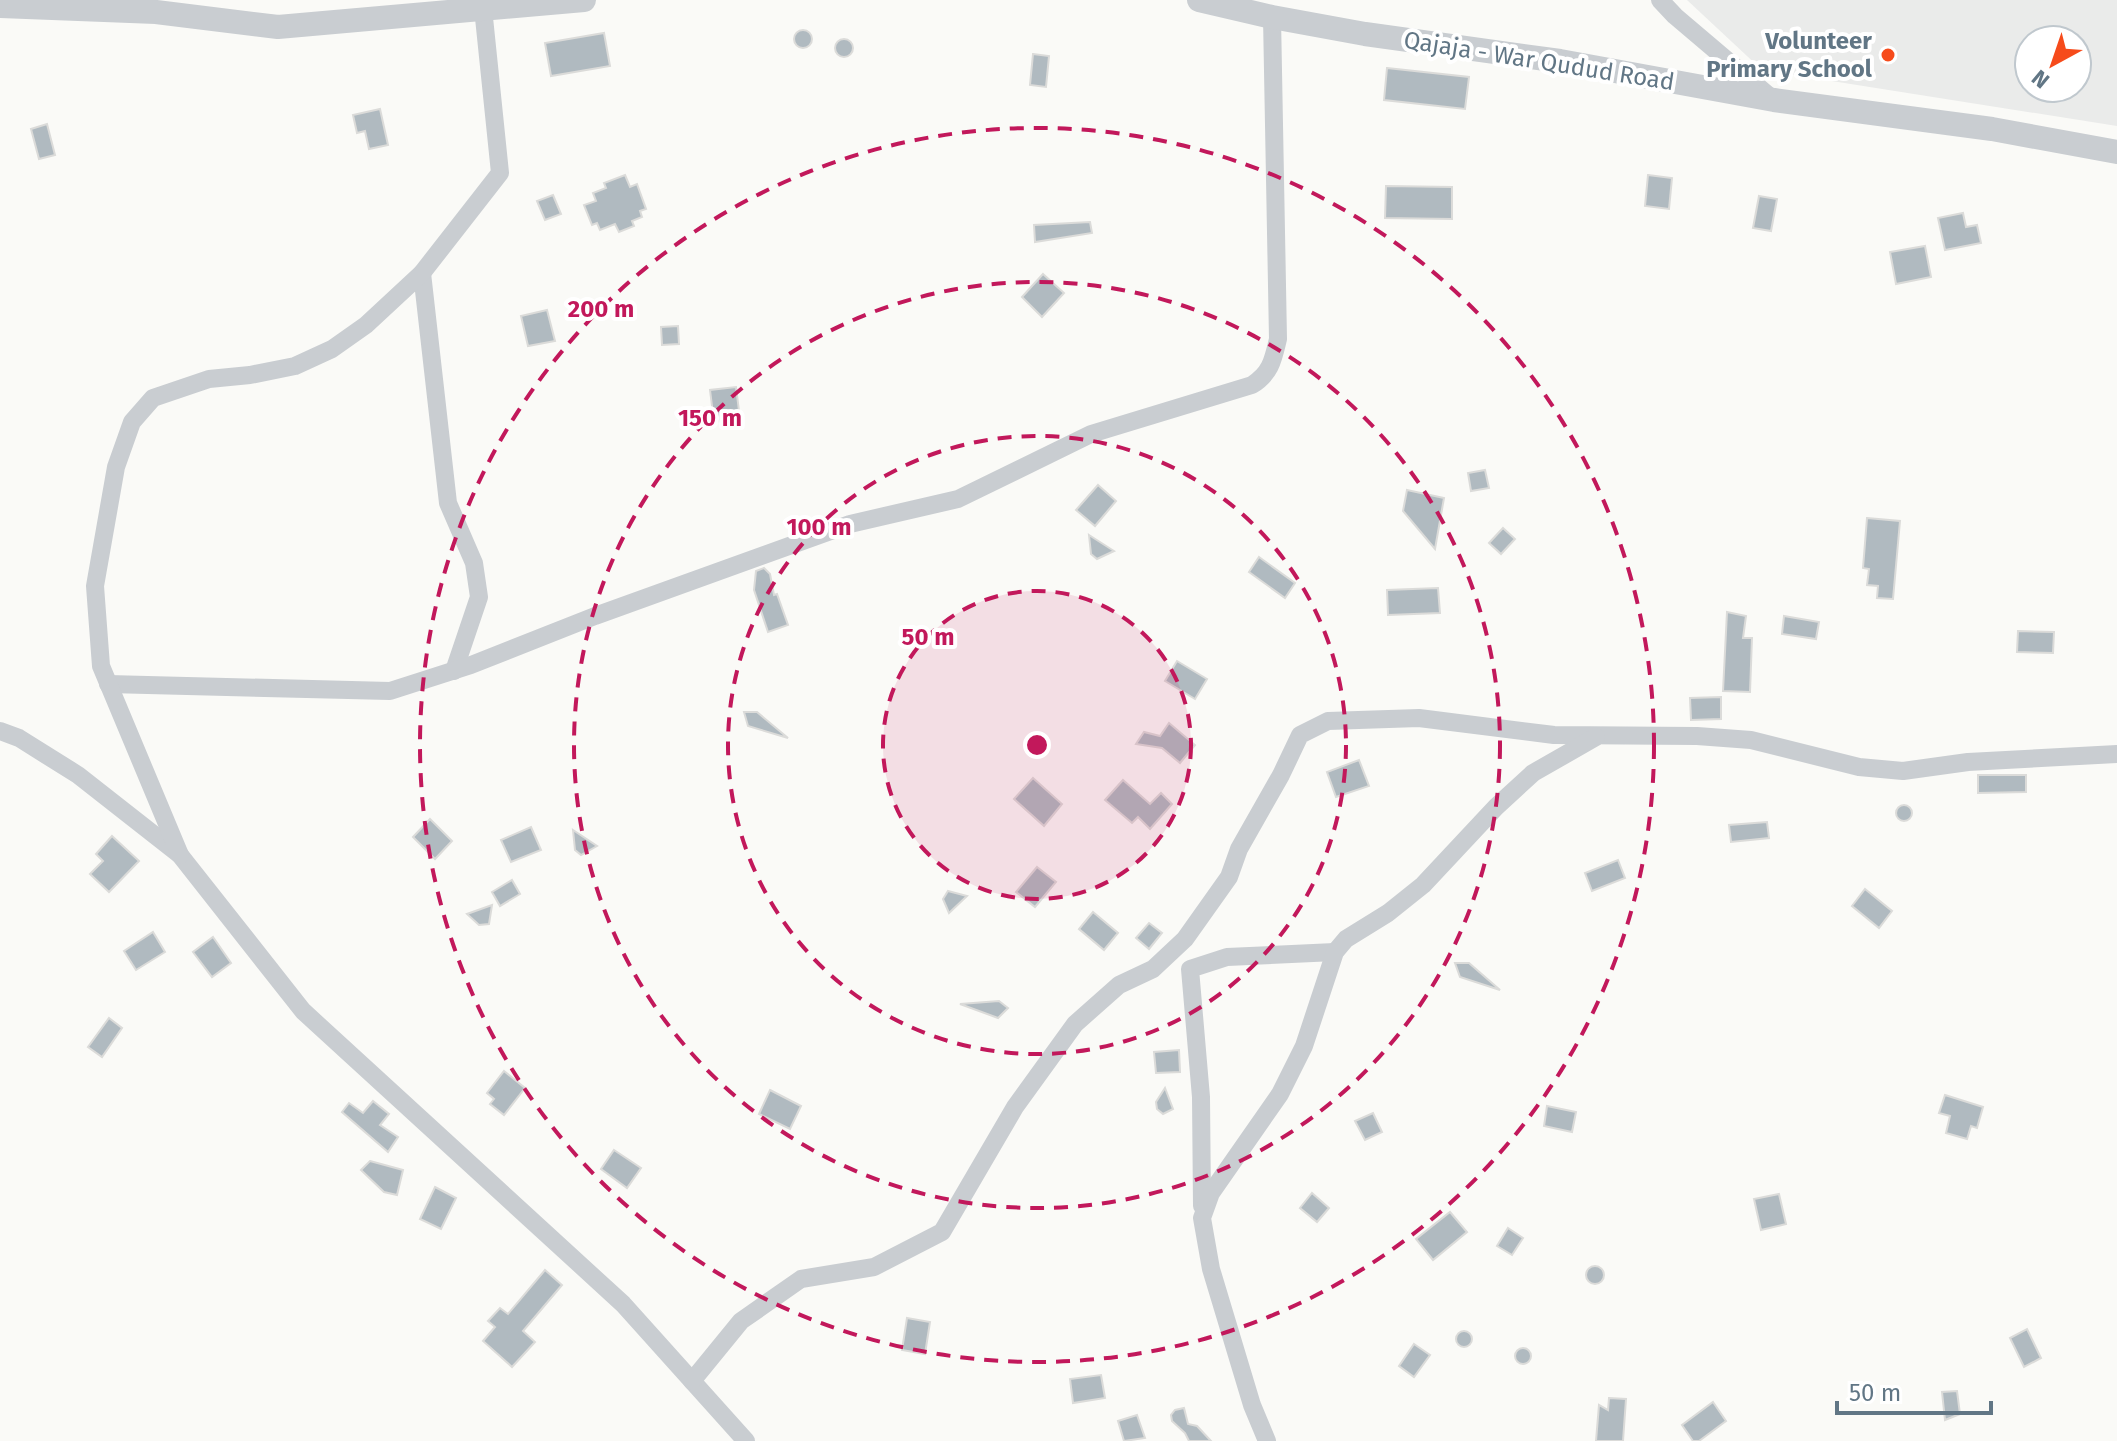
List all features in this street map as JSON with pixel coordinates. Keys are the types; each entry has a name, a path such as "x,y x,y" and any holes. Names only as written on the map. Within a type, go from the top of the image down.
{"street":[{"path":"0,6 156,12 278,27 446,5 483,8 584,0"},
{"name":"Qajaja - War Qudud Road","path":"1199,0 1365,34 1560,61 1774,100 1992,129 2117,152"},
{"path":"1660,0 1774,100"},
{"path":"180,855 101,666 95,586 116,467 132,422 153,398 209,379 295,366 332,349 366,325 422,273 500,173 483,8"},
{"path":"108,684 390,691 454,671 595,616 850,524 958,499 1091,434 1252,385 1264,378 1278,339 1272,17"},
{"path":"422,273 448,503 474,563 479,597 454,671"},
{"path":"692,1381 741,1321 801,1279 874,1267 942,1232 1015,1107 1075,1024 1119,985 1153,969 1185,939 1229,877 1239,849 1300,735 1328,721 1419,718 1554,735 1697,736 1751,740 1859,767 1903,771 1968,762 2117,754"},
{"path":"0,731 19,738 78,775 180,855 303,1011 623,1304 746,1441"},
{"path":"1202,1218 1211,1193 1280,1094 1304,1046 1335,952 1346,939 1388,913 1423,885 1496,807 1533,773 1599,735"},
{"path":"1153,969 1190,969 1227,957 1335,952"},
{"path":"1190,969 1201,1097 1202,1218 1211,1269 1252,1405 1267,1441"}],"shaded area":[{"name":"Volunteer Primary School","path":"1687,0 2117,0 2117,126 1762,70"}],"building":[{"path":"803,30 812,39 803,48 794,39"},
{"path":"604,33 610,66 551,76 545,43"},
{"path":"844,39 853,48 844,57 835,48"},
{"path":"1033,54 1049,56 1046,87 1030,85"},
{"path":"1387,68 1469,77 1465,109 1384,100"},
{"path":"380,109 388,145 369,149 365,131 357,133 353,115"},
{"path":"47,124 55,155 39,159 31,129"},
{"path":"625,175 630,187 637,184 646,209 640,211 642,217 632,221 634,226 619,232 615,224 600,230 597,223 592,225 584,205 596,201 593,193 606,188 604,183"},
{"path":"1648,175 1672,178 1669,209 1645,206"},
{"path":"1386,186 1452,187 1452,219 1385,218"},
{"path":"553,195 561,214 545,220 537,201"},
{"path":"1759,196 1777,199 1771,231 1753,228"},
{"path":"1963,213 1966,227 1977,225 1981,243 1945,250 1938,218"},
{"path":"1090,222 1092,233 1035,242 1034,225"},
{"path":"1925,246 1931,277 1896,284 1890,252"},
{"path":"1043,274 1064,293 1042,317 1022,297"},
{"path":"547,310 555,341 528,346 521,316"},
{"path":"678,326 679,344 662,345 661,327"},
{"path":"736,387 740,419 714,422 710,390"},
{"path":"1485,470 1489,488 1471,491 1468,473"},
{"path":"1098,485 1116,501 1095,526 1076,510"},
{"path":"1407,490 1444,498 1435,549 1403,511"},
{"path":"1867,518 1900,521 1893,599 1877,598 1878,586 1867,585 1869,569 1863,568"},
{"path":"1503,528 1515,539 1501,554 1489,543"},
{"path":"1089,535 1114,551 1097,559 1091,554"},
{"path":"1259,557 1295,583 1285,598 1249,572"},
{"path":"764,568 770,574 774,595 777,594 788,625 768,632 754,590 756,571"},
{"path":"1438,588 1440,613 1388,615 1387,590"},
{"path":"1727,612 1746,616 1743,638 1752,638 1750,692 1723,691"},
{"path":"1784,616 1819,622 1816,639 1782,634"},
{"path":"2018,631 2054,632 2053,653 2017,652"},
{"path":"1177,661 1207,679 1195,699 1165,681"},
{"path":"1721,697 1721,719 1691,720 1690,698"},
{"path":"744,712 757,712 788,738 748,726"},
{"path":"1169,723 1195,745 1180,763 1162,748 1136,744 1144,732 1160,736"},
{"path":"1359,760 1369,786 1336,797 1327,772"},
{"path":"1978,775 2026,775 2026,792 1978,793"},
{"path":"1033,778 1062,804 1044,826 1014,799"},
{"path":"1123,780 1150,804 1161,793 1172,804 1150,829 1138,817 1132,823 1105,800"},
{"path":"1901,805 1907,805 1912,813 1910,819 1901,821 1896,816 1896,810"},
{"path":"430,819 452,841 435,859 413,837"},
{"path":"1767,822 1769,838 1731,842 1729,825"},
{"path":"531,827 541,850 511,862 501,840"},
{"path":"573,830 597,846 581,855 575,850"},
{"path":"112,836 139,861 109,892 90,874 103,861 96,854"},
{"path":"1618,860 1625,878 1592,891 1585,873"},
{"path":"1037,867 1056,882 1035,907 1016,892"},
{"path":"512,880 520,894 500,906 492,892"},
{"path":"1865,889 1892,911 1879,928 1852,906"},
{"path":"948,891 967,896 949,913 943,899"},
{"path":"492,905 489,924 479,925 467,914"},
{"path":"1093,912 1118,933 1104,950 1079,929"},
{"path":"1149,923 1162,933 1149,949 1136,938"},
{"path":"153,932 165,952 136,970 124,951"},
{"path":"213,937 231,963 212,977 193,952"},
{"path":"1455,963 1469,963 1500,990 1460,977"},
{"path":"999,1001 1008,1008 998,1018 960,1004"},
{"path":"109,1018 122,1028 102,1057 88,1047"},
{"path":"1179,1050 1180,1072 1156,1073 1154,1052"},
{"path":"504,1071 525,1088 504,1115 490,1104 494,1099 487,1093"},
{"path":"1165,1088 1173,1109 1163,1114 1157,1109 1156,1102"},
{"path":"770,1090 801,1106 790,1129 759,1114"},
{"path":"1945,1095 1983,1107 1977,1128 1971,1126 1967,1139 1946,1133 1950,1116 1939,1113"},
{"path":"373,1101 389,1114 380,1125 398,1137 388,1152 342,1112 349,1103 363,1113"},
{"path":"1547,1106 1576,1112 1572,1132 1544,1126"},
{"path":"1373,1113 1382,1132 1365,1140 1355,1121"},
{"path":"614,1150 641,1168 627,1188 601,1169"},
{"path":"370,1161 403,1170 397,1195 384,1192 361,1170"},
{"path":"435,1187 456,1198 441,1229 420,1219"},
{"path":"1312,1193 1329,1208 1317,1222 1300,1208"},
{"path":"1779,1194 1786,1224 1761,1230 1754,1199"},
{"path":"1450,1212 1467,1232 1433,1260 1416,1239"},
{"path":"1508,1228 1523,1238 1512,1255 1497,1246"},
{"path":"1595,1266 1604,1275 1595,1284 1586,1275"},
{"path":"545,1270 562,1285 523,1331 535,1342 512,1367 483,1341 495,1327 488,1321 500,1308 508,1314"},
{"path":"907,1318 930,1322 925,1354 902,1350"},
{"path":"2027,1329 2041,1358 2024,1367 2010,1338"},
{"path":"1461,1331 1467,1331 1472,1339 1470,1345 1461,1347 1456,1342 1456,1336"},
{"path":"1414,1344 1430,1355 1414,1377 1399,1366"},
{"path":"1520,1348 1526,1348 1531,1356 1529,1362 1520,1364 1515,1359 1515,1353"},
{"path":"1101,1375 1105,1398 1073,1403 1070,1379"},
{"path":"1957,1391 1960,1414 1945,1420 1942,1392"},
{"path":"1609,1398 1626,1399 1623,1441 1596,1441 1599,1405 1608,1410"},
{"path":"1713,1402 1726,1421 1699,1441 1693,1441 1682,1425"},
{"path":"1184,1408 1188,1424 1197,1426 1211,1441 1189,1441 1172,1421 1171,1415 1175,1410"},
{"path":"1137,1415 1145,1438 1124,1441 1118,1421"}],"place":[{"name":"Volunteer Primary School","path":"1888,55"}]}
